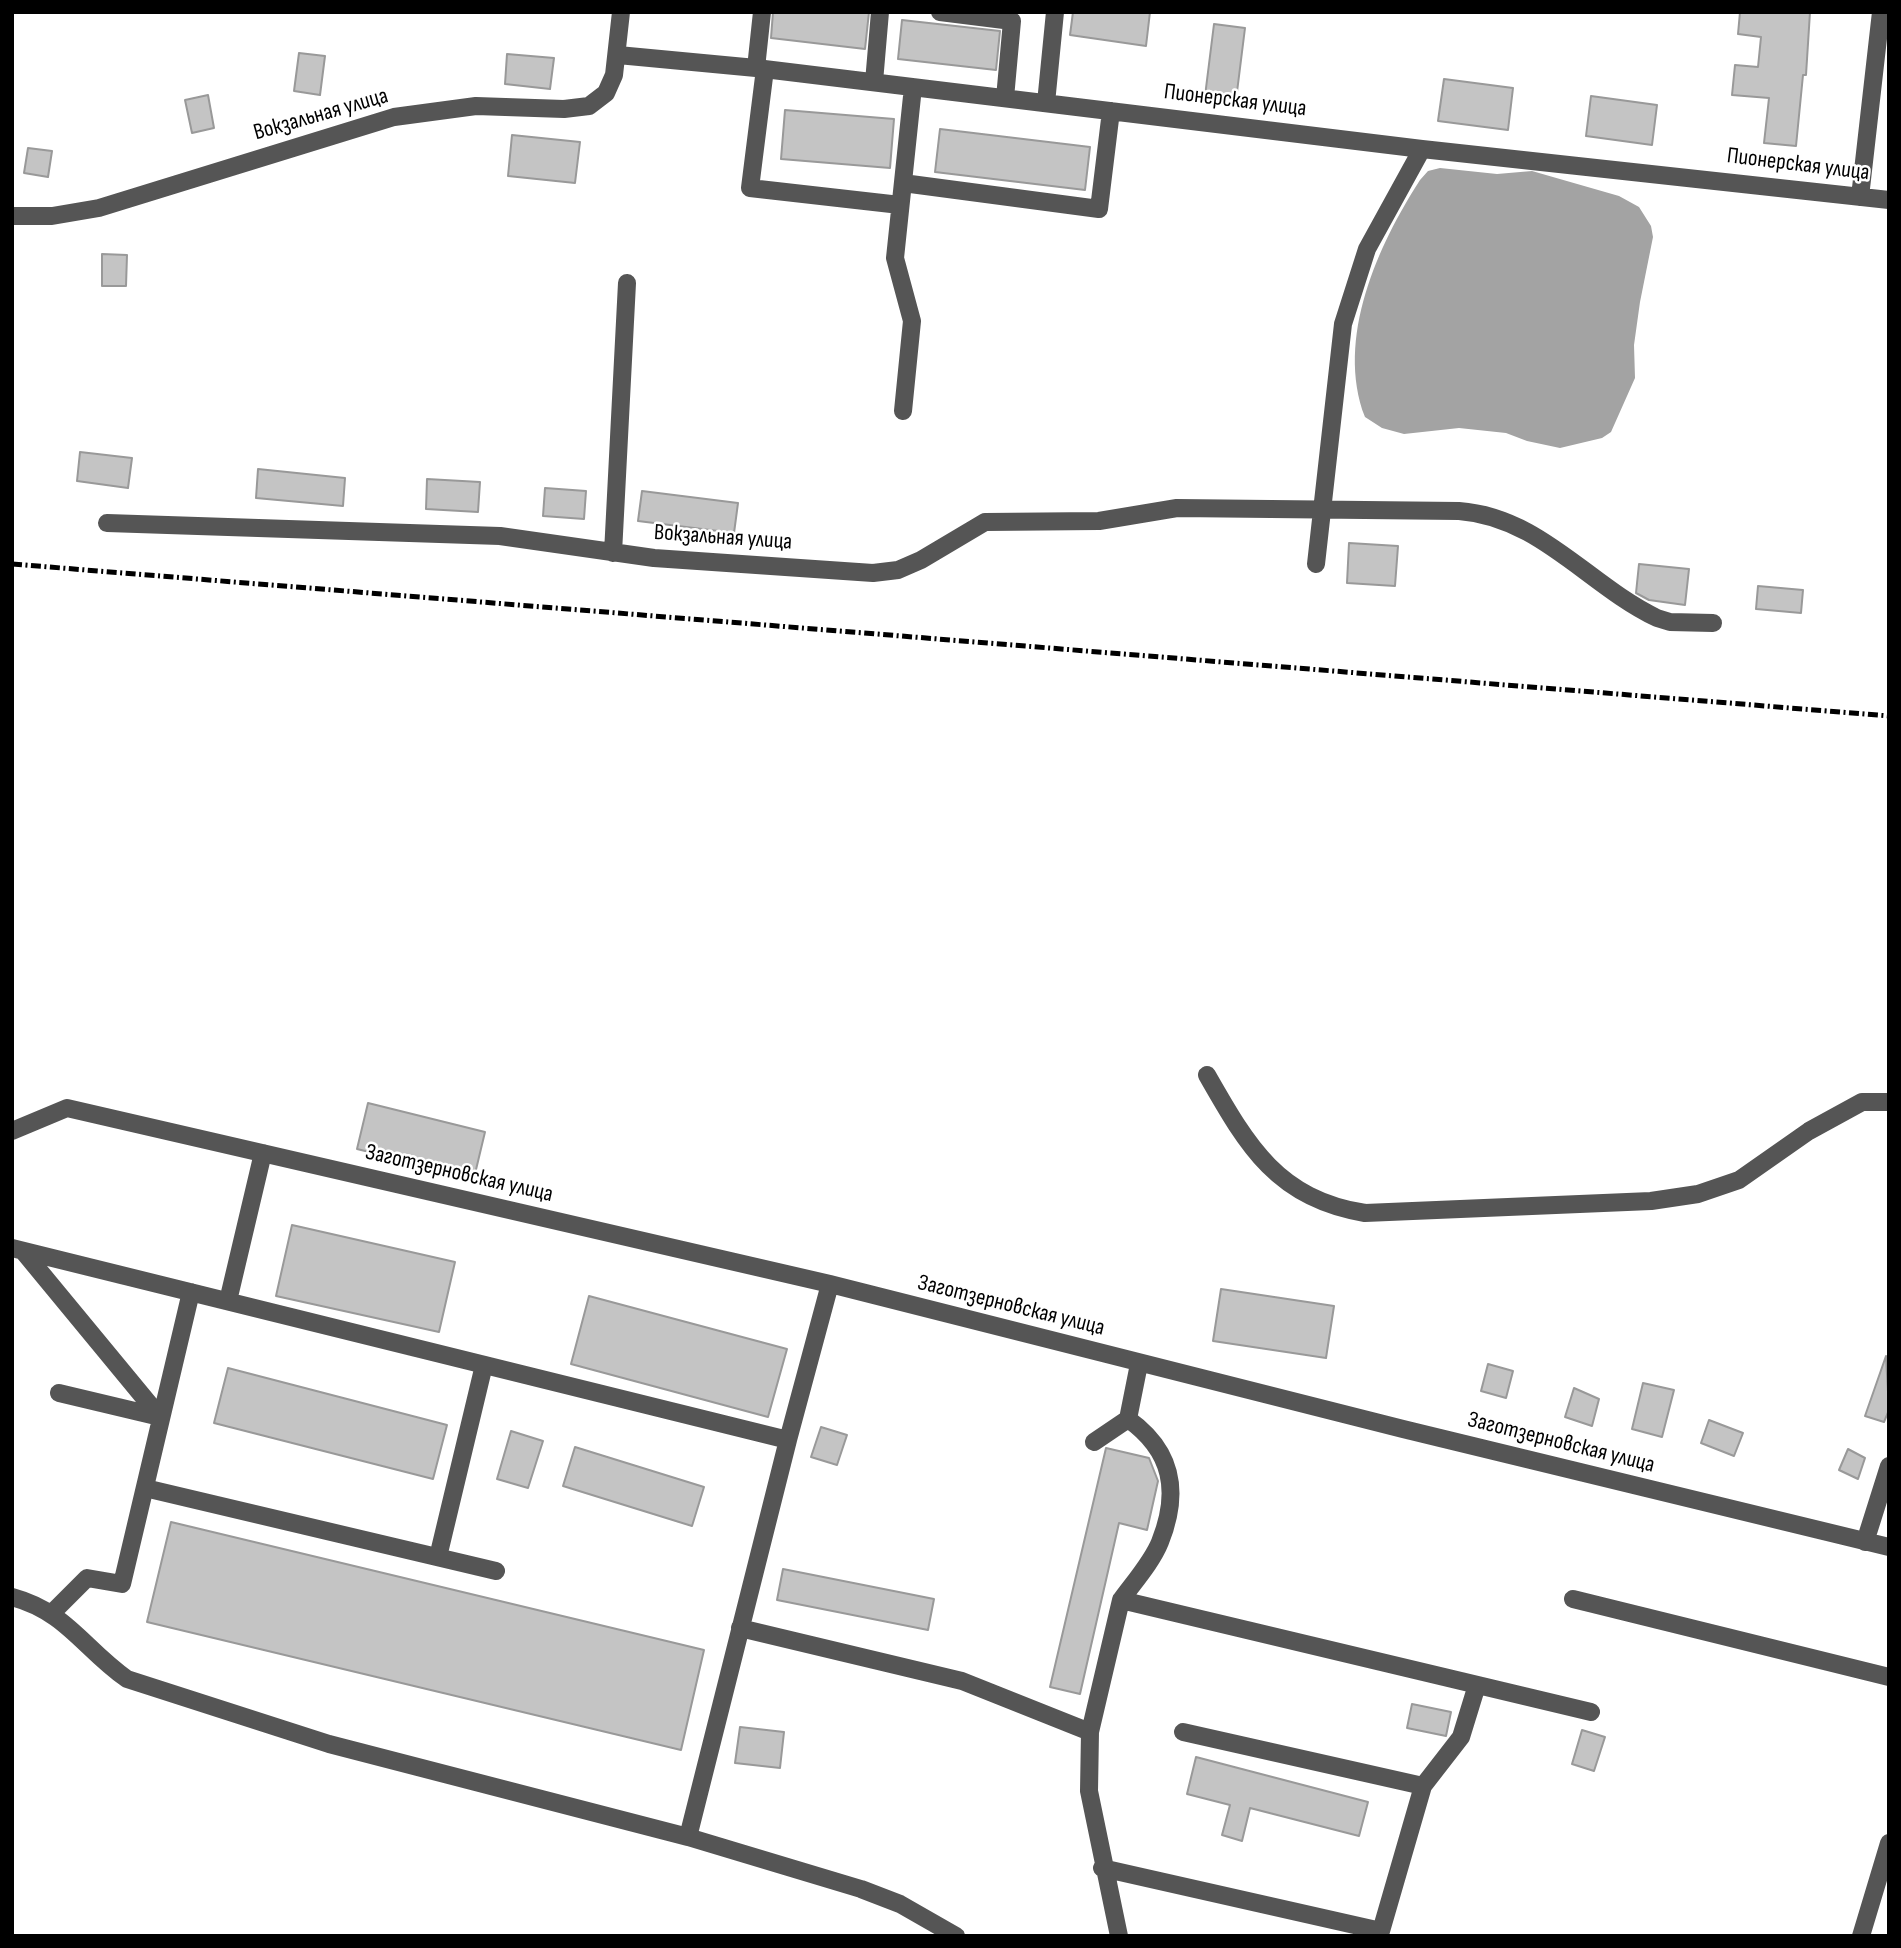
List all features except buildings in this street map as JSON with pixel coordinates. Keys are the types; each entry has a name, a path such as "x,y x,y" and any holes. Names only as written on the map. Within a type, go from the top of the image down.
{"street":[{"path":"618,55 621,12"},
{"path":"762,12 761,68 750,188 900,205"},
{"path":"874,82 880,12"},
{"path":"940,12 1012,21 1005,98"},
{"path":"1046,103 1055,12"},
{"path":"1860,197 1879,14"},
{"name":"Пионерская улица","path":"618,55 761,68 1422,149 1889,200"},
{"name":"Вокзальная улица","path":"12,216 52,216 100,208 394,117 476,106 564,109 589,106 606,93 614,75 618,55"},
{"path":"903,411 912,321 895,258 913,87"},
{"path":"902,183 1099,209 1111,111"},
{"path":"1316,564 1343,324 1367,249 1422,149"},
{"path":"613,553 627,283"},
{"name":"Вокзальная улица","path":"107,523 500,536 613,553 873,573 898,570 985,522 1099,521 1177,508 1478,512 1514,523 1646,613 1670,622 1713,623"},
{"path":"1207,1075 1255,1153 1298,1192 1334,1208 1365,1213 1651,1201 1698,1194 1739,1180 1809,1131 1862,1102 1889,1102"},
{"name":"Заготзерновская улица","path":"12,1131 67,1108 830,1284 1139,1364 1889,1547"},
{"path":"228,1301 263,1153"},
{"path":"18,1249 788,1440"},
{"path":"18,1249 160,1417"},
{"path":"688,1837 830,1284"},
{"path":"52,1612 87,1578 122,1584 191,1292"},
{"path":"1094,1442 1128,1419 1139,1364"},
{"path":"438,1558 484,1365"},
{"path":"59,1393 160,1417"},
{"path":"1119,1936 1102,1868 1088,1791 1090,1732 1121,1600 1160,1543 1173,1486 1165,1459 1148,1433 1128,1419"},
{"path":"1865,1542 1889,1466"},
{"path":"145,1488 496,1571"},
{"path":"12,1597 52,1612 105,1664 127,1679 329,1744 688,1837 861,1889 900,1904 956,1936"},
{"path":"1573,1599 1889,1677"},
{"path":"1121,1600 1591,1712"},
{"path":"740,1628 962,1681 1090,1732"},
{"path":"1102,1868 1381,1931 1423,1786 1461,1737 1477,1685"},
{"path":"1183,1732 1423,1786"},
{"path":"1861,1936 1889,1843"}],"shaded area":[{"path":"1440,168 1497,174 1532,171 1619,196 1639,207 1651,226 1653,237 1634,345 1635,378 1611,432 1602,438 1560,448 1506,433 1459,428 1404,434 1382,428 1365,417 1357,387 1355,356 1358,325 1366,294 1376,263 1404,206 1428,171"}],"railway":[{"path":"12,564 1889,716"}]}
